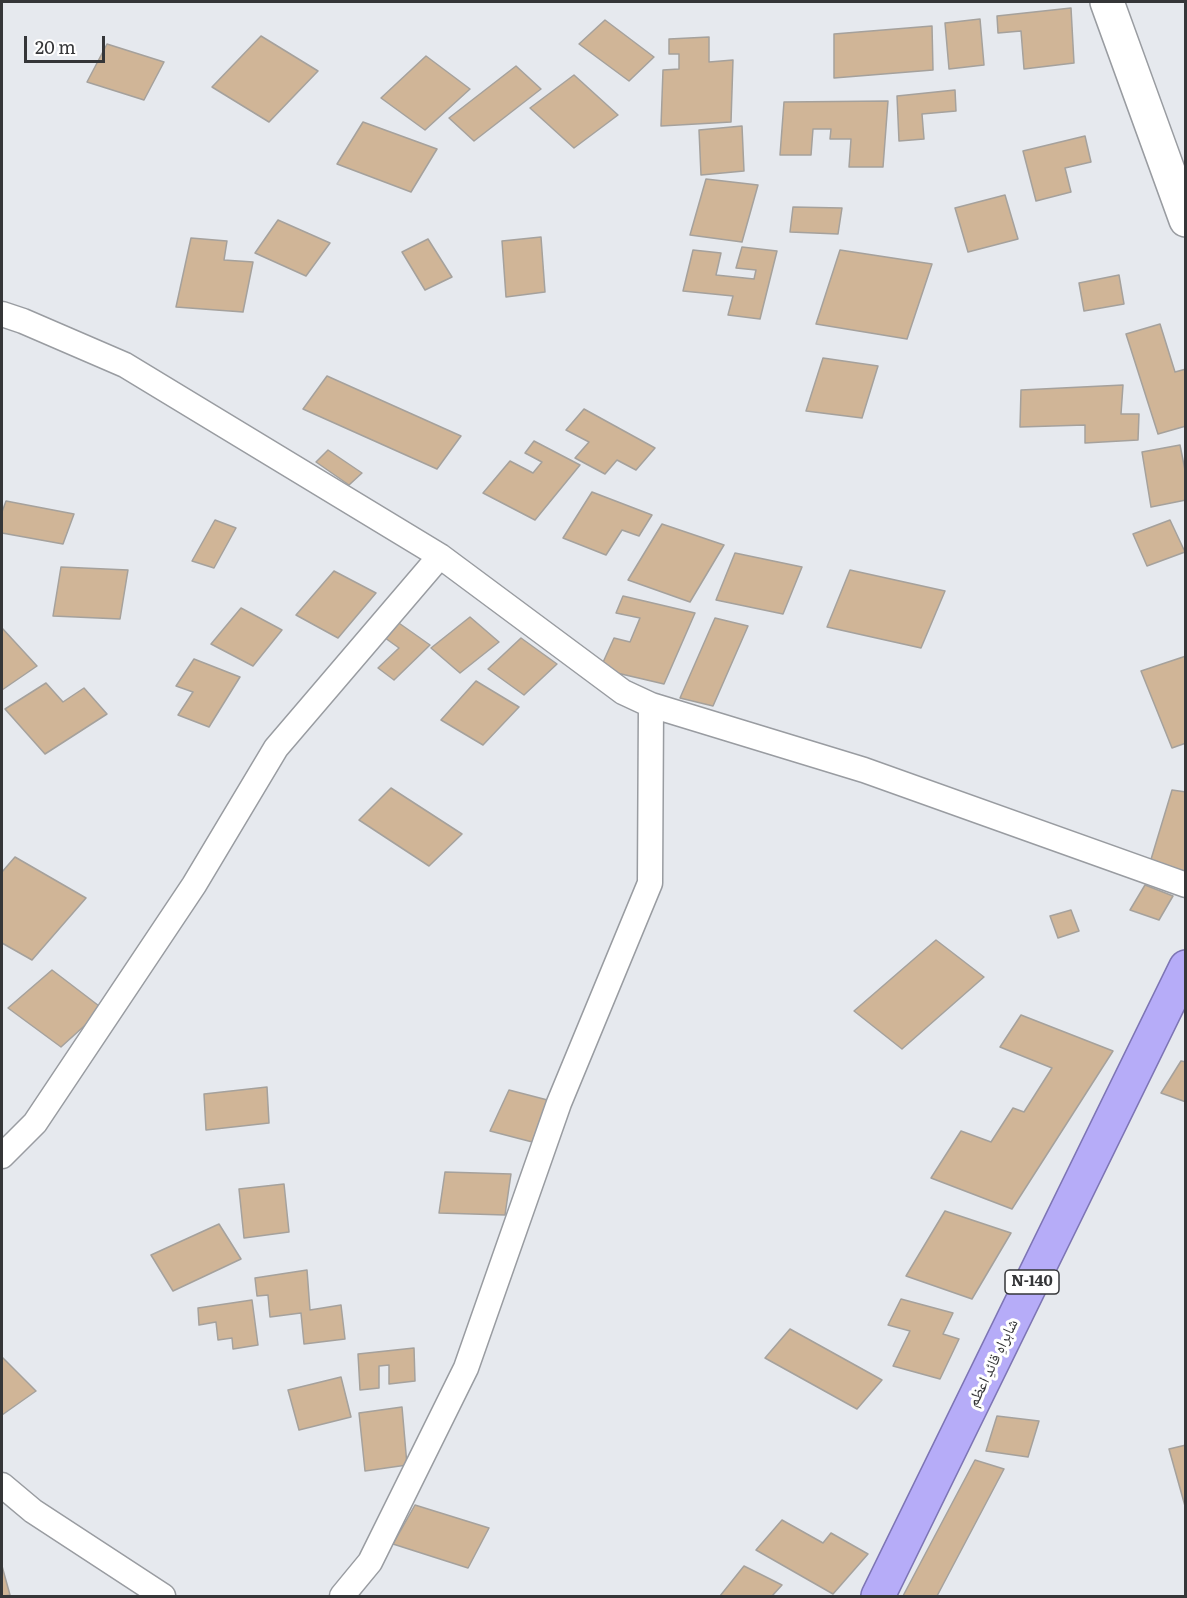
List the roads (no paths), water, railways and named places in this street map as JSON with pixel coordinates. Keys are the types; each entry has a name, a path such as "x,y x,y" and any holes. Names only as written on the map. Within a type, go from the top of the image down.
{"highway":[{"name":"شاہراہِ قائدِ اعظم","path":"879,1596 1185,967"}],"main road":[{"path":"1107,2 1185,220"}],"street":[{"path":"2,314 125,365 440,556 623,692 651,705 864,770 1185,885"},
{"path":"2,1156 35,1123 194,885 276,748 440,556"},
{"path":"342,1596 370,1562 466,1368 559,1103 650,883 651,705"},
{"path":"2,1485 33,1510 163,1596"}]}
